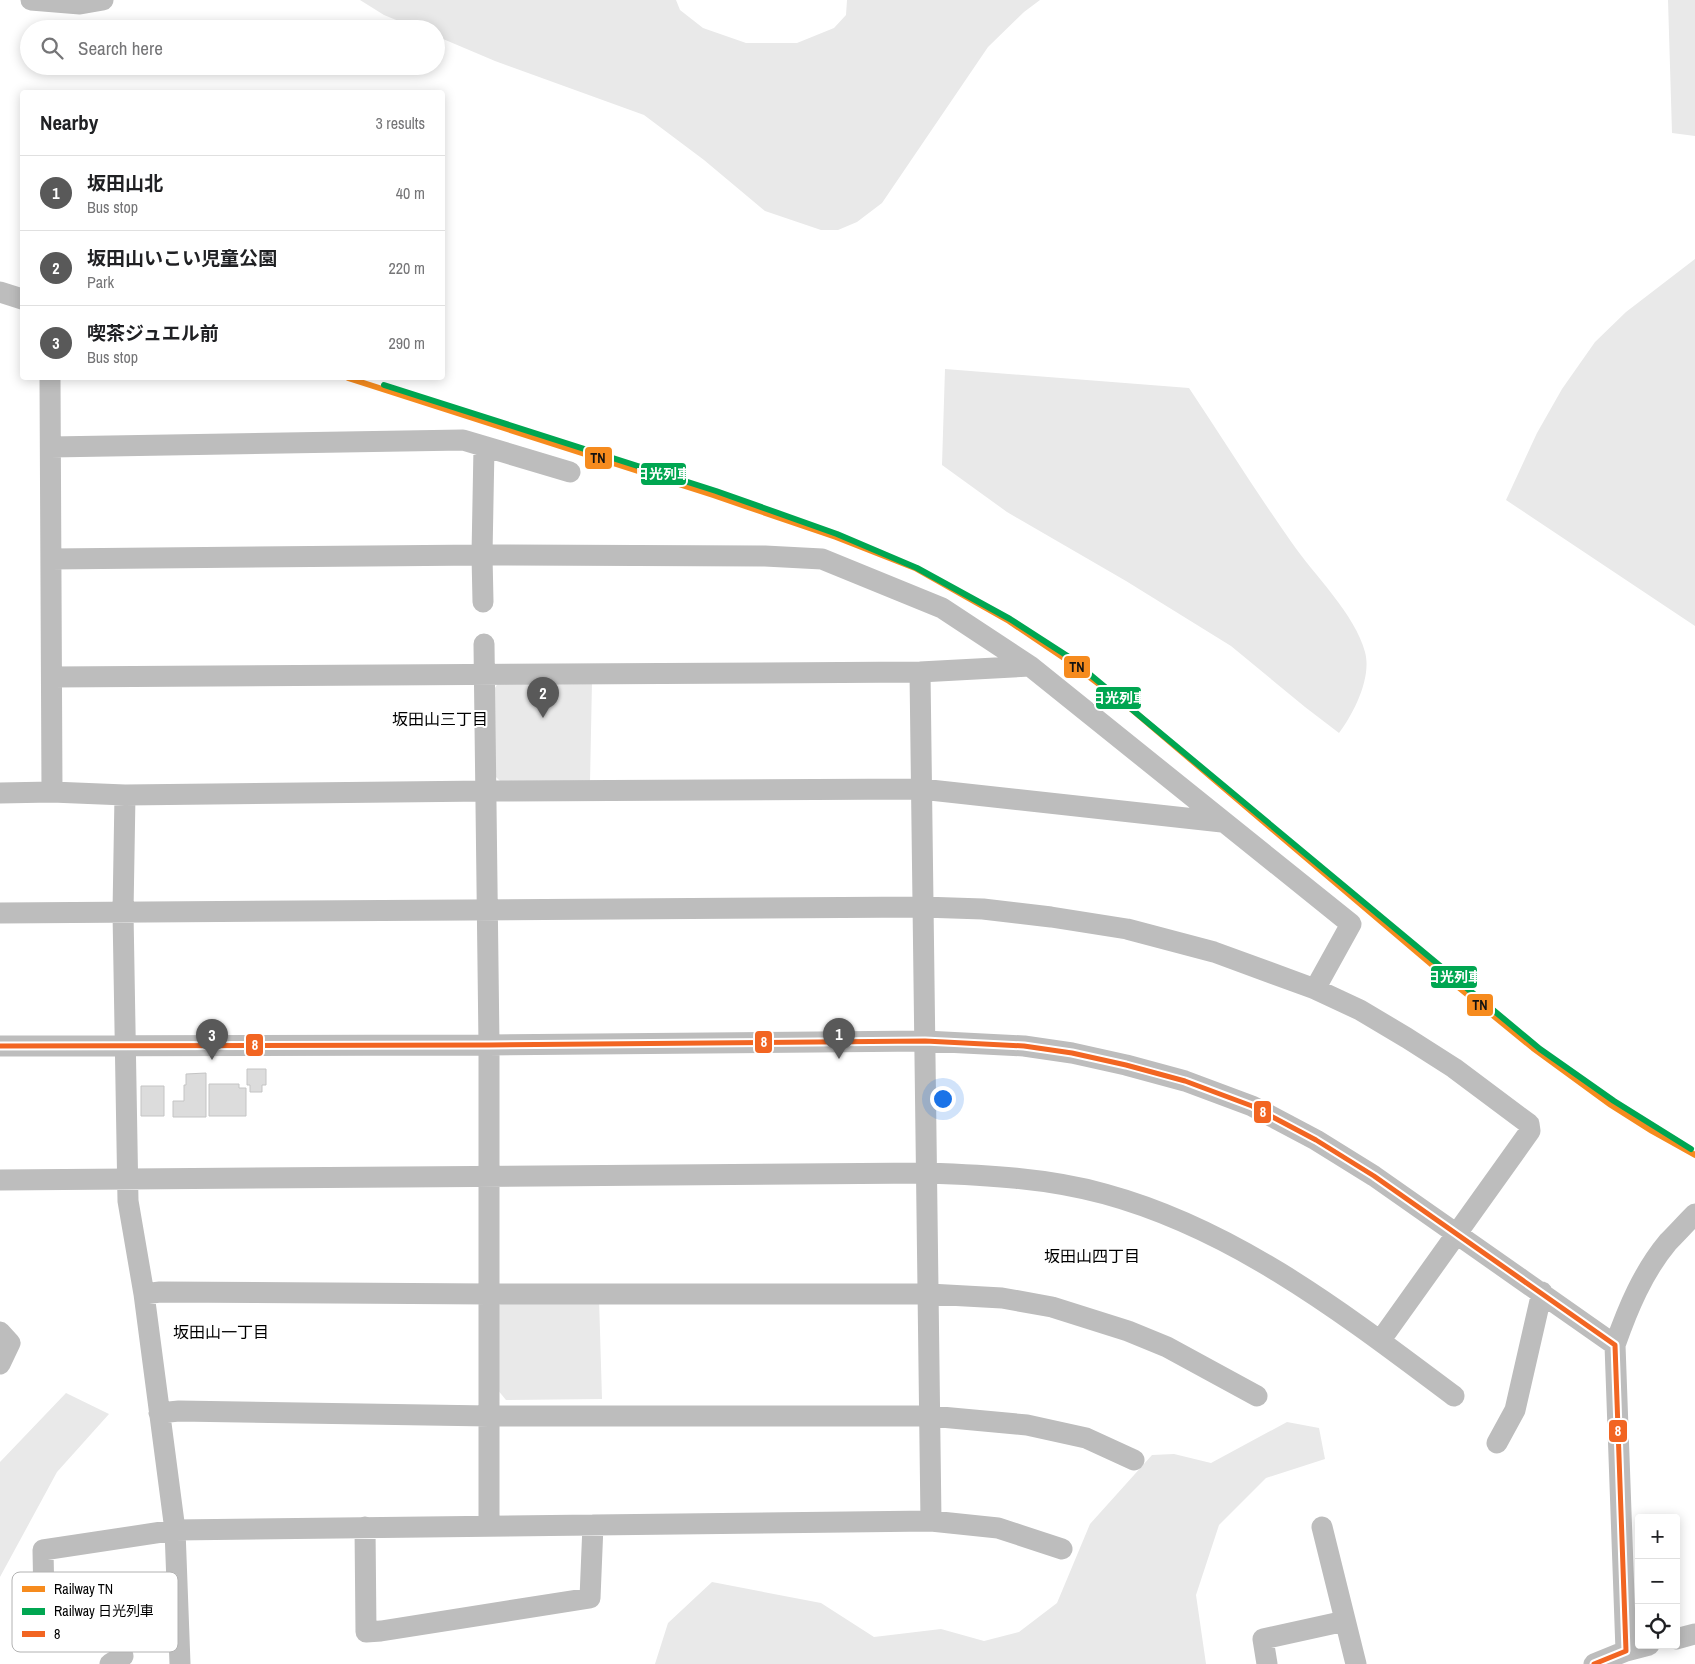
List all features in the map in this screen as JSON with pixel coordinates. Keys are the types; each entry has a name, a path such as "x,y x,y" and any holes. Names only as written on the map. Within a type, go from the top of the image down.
{"street":[{"path":"31,0 80,4 103,0"},
{"path":"0,292 20,298"},
{"path":"50,380 52,792"},
{"path":"51,448 463,440 570,472"},
{"path":"483,602 484,446"},
{"path":"51,559 482,555 765,556 822,559 942,608 1030,666 1351,924 1316,989"},
{"path":"484,644 489,1044 489,1526"},
{"path":"52,677 920,672 1030,666"},
{"path":"920,672 931,1522"},
{"path":"0,793 52,792 125,795 487,790 921,789 1222,822"},
{"path":"125,795 123,912 128,1201 144,1294 175,1530 177,1572"},
{"path":"0,914 922,907 983,909 1051,917 1127,929 1214,952 1316,989 1360,1010 1454,1068 1528,1124 1530,1131 1380,1341"},
{"path":"0,1046 925,1040 1024,1046 1072,1053 1126,1064 1185,1082 1252,1106 1316,1140 1374,1176 1615,1344"},
{"path":"0,1180 926,1173 994,1176 1052,1183 1106,1194 1163,1214 1222,1239 1278,1272 1380,1341 1454,1396"},
{"path":"1626,1651 1615,1344 1627,1311 1643,1278 1667,1244 1695,1214"},
{"path":"144,1294 170,1292 929,1294 1002,1298 1052,1307 1128,1331 1167,1347 1258,1396"},
{"path":"1497,1443 1515,1410 1542,1292"},
{"path":"0,1332 10,1343 0,1364"},
{"path":"159,1413 179,1411 489,1416 930,1416 1027,1425 1086,1438 1134,1460"},
{"path":"43,1572 43,1550 175,1530 931,1522 998,1528 1062,1549"},
{"path":"365,1527 366,1632 590,1598 593,1525"},
{"path":"1322,1527 1356,1664"},
{"path":"178,1610 180,1664"},
{"path":"1267,1664 1263,1639 1345,1620"},
{"path":"1680,1638 1695,1634"},
{"path":"1594,1664 1635,1649"}],"shaded area":[{"path":"360,0 676,0 680,10 703,28 746,43 797,43 834,28 846,15 847,0 1040,0 1024,12 988,47 882,203 857,222 838,230 821,230 765,211 704,160 644,115 495,61 445,40 445,20 396,20 384,15"},
{"path":"1668,0 1695,0 1695,136 1672,133"},
{"path":"1695,259 1695,626 1506,500 1537,433 1562,389 1595,342 1626,312"},
{"path":"945,369 1189,388 1279,524 1343,609 1360,638 1367,662 1364,683 1356,705 1339,733 1231,646 1126,581 1007,512 942,465"},
{"path":"592,681 590,783 501,782 494,775 495,688 498,683"},
{"path":"509,1298 599,1298 602,1399 506,1400 497,1389 498,1306"},
{"path":"66,1393 109,1414 57,1472 0,1577 0,1462"},
{"path":"1287,1422 1319,1428 1325,1459 1266,1478 1219,1525 1196,1595 1206,1664 655,1664 668,1623 712,1582 821,1603 874,1637 941,1629 984,1641 1019,1632 1057,1603 1090,1524 1152,1455 1174,1454 1211,1463"}],"building":[{"path":"247,1069 266,1069 266,1085 262,1085 262,1092 250,1092 250,1085 247,1085"},
{"path":"206,1073 206,1117 173,1117 173,1101 184,1101 186,1074"},
{"path":"209,1084 239,1084 239,1088 246,1088 246,1116 209,1116"},
{"path":"141,1086 164,1086 164,1116 141,1116"}],"rail line":[{"name":"TN","path":"354,380 713,495 836,537 915,568 1009,621 1067,660 1123,702 1457,986 1533,1048 1611,1105 1695,1155"},
{"name":"日光列車","path":"384,385 716,491 837,534 917,568 1010,619 1069,657 1540,1049 1614,1101 1691,1149"}],"transit line":[{"name":"8","path":"0,1046 489,1045 925,1041 1024,1046 1072,1053 1185,1081 1252,1106 1316,1140 1374,1176 1615,1345 1626,1651 1594,1664"}],"place":[{"name":"坂田山いこい児童公園","path":"543,718"},
{"name":"坂田山北","path":"839,1059"},
{"name":"喫茶ジュエル前","path":"212,1060"}],"district":[{"name":"坂田山三丁目","path":"440,719"},
{"name":"坂田山四丁目","path":"1092,1256"},
{"name":"坂田山一丁目","path":"221,1332"}]}
